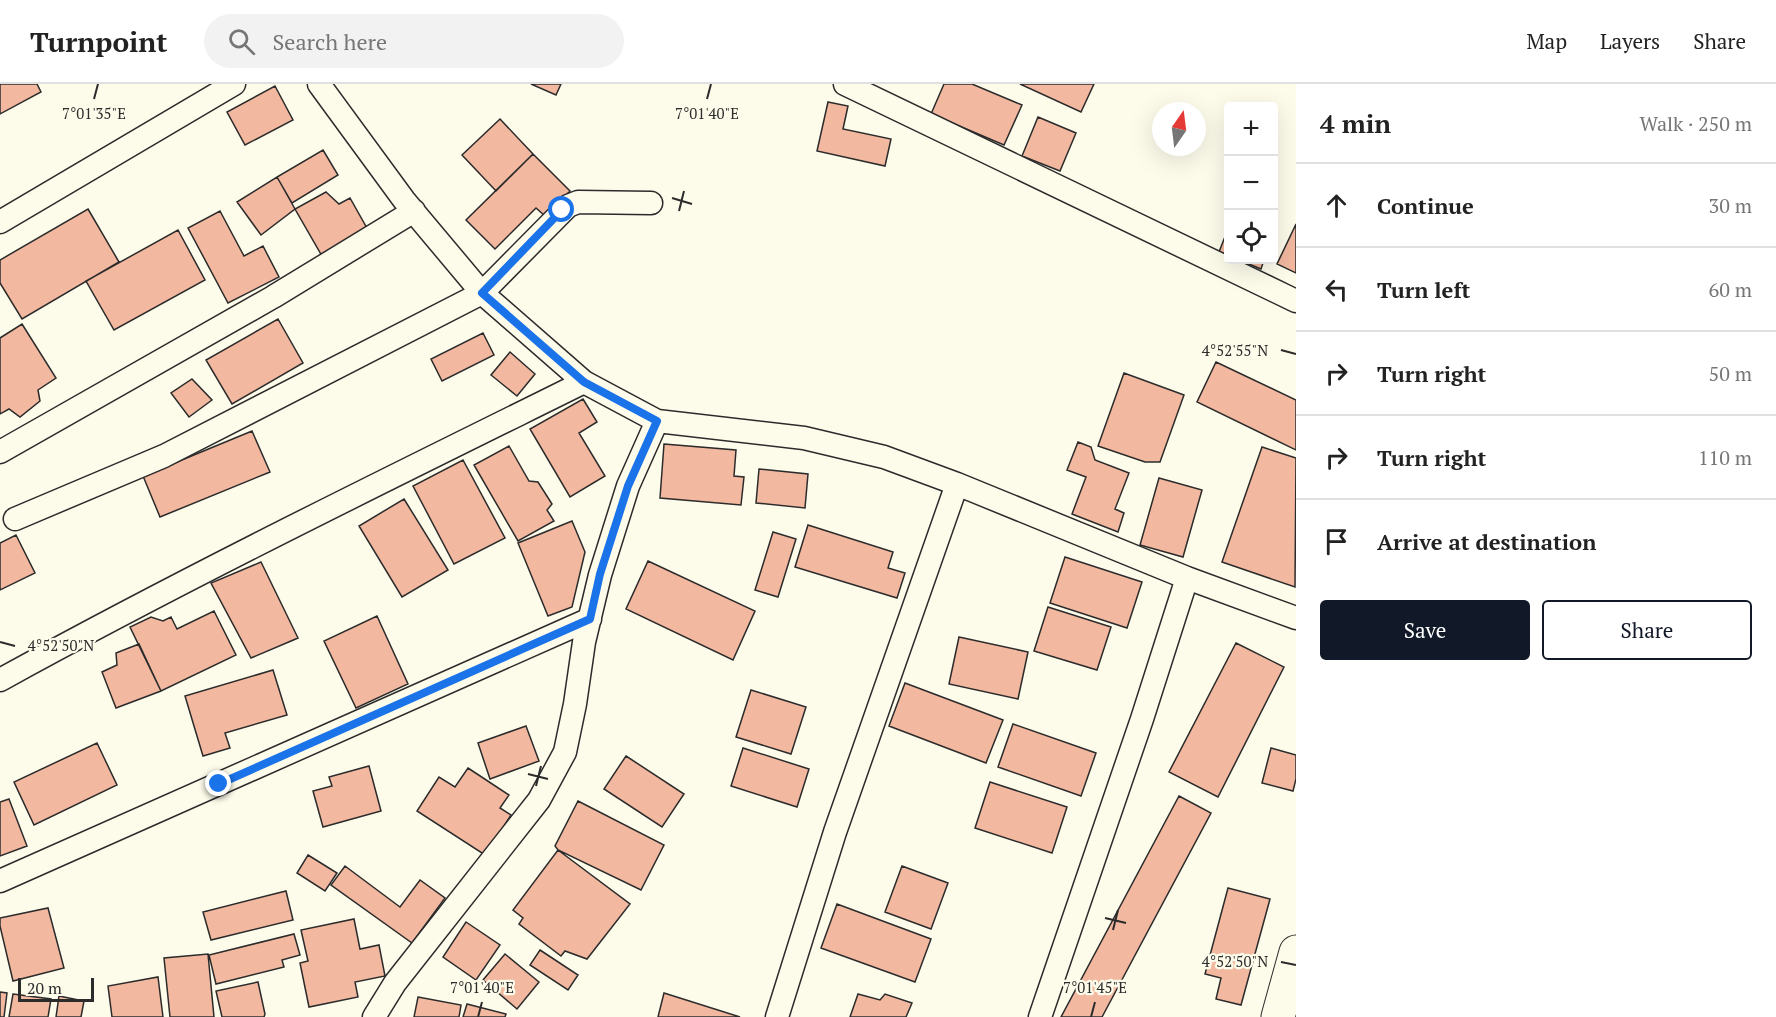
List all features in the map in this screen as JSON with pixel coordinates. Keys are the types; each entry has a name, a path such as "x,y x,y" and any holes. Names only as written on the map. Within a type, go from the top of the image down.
{"main road":[{"path":"1278,1017 1296,952"}],"street":[{"path":"0,222 234,84"},
{"path":"319,84 414,211 482,293 584,382 657,421 804,438 884,457 957,484 1187,578 1296,618"},
{"path":"845,84 1296,301"},
{"path":"15,519 164,456 482,293 568,206 578,202 651,203"},
{"path":"0,452 273,297 414,211"},
{"path":"0,680 258,544 584,382"},
{"path":"374,1017 394,983 539,800 565,752 584,642 600,574 628,486 657,421"},
{"path":"777,1017 835,832 957,484"},
{"path":"1040,1017 1142,719 1187,578"},
{"path":"0,881 590,619"}],"building":[{"path":"0,84 37,84 41,92 0,114"},
{"path":"531,84 561,84 556,95"},
{"path":"944,84 972,84 1022,105 1004,145 931,114"},
{"path":"1020,84 1094,84 1081,112"},
{"path":"275,86 293,120 245,145 227,112"},
{"path":"828,102 848,106 843,129 891,139 885,166 817,151"},
{"path":"1038,117 1076,133 1060,171 1022,156"},
{"path":"500,119 533,154 496,191 462,155"},
{"path":"323,150 338,175 292,203 277,177"},
{"path":"533,154 570,191 545,216 536,208 495,249 466,220"},
{"path":"277,177 295,209 261,235 237,202"},
{"path":"326,192 339,204 350,198 368,230 322,256 295,209"},
{"path":"88,209 119,262 22,319 0,283 0,260"},
{"path":"220,211 244,256 263,246 279,277 228,303 188,228"},
{"path":"1296,224 1296,273 1277,264"},
{"path":"178,230 205,280 114,330 86,281"},
{"path":"1224,239 1224,254 1219,252"},
{"path":"1249,264 1263,264 1261,269"},
{"path":"278,319 303,363 232,404 206,360"},
{"path":"22,324 56,378 38,390 40,401 20,417 9,409 0,414 0,338"},
{"path":"483,333 494,355 442,381 431,359"},
{"path":"510,352 535,374 517,396 491,375"},
{"path":"1216,362 1296,400 1296,450 1197,402"},
{"path":"1124,373 1184,395 1160,462 1145,462 1098,446"},
{"path":"192,379 212,400 189,417 171,393"},
{"path":"583,399 597,422 579,433 605,476 570,497 530,429"},
{"path":"252,431 270,472 160,517 143,476"},
{"path":"1078,442 1091,447 1095,460 1129,473 1115,509 1124,513 1118,532 1072,514 1086,477 1067,470"},
{"path":"664,444 736,450 734,476 744,477 741,505 660,498"},
{"path":"509,446 529,481 538,482 552,504 547,510 554,521 518,541 474,465"},
{"path":"1262,447 1296,458 1295,587 1222,562"},
{"path":"463,460 505,538 454,564 413,486"},
{"path":"759,469 808,474 805,508 756,503"},
{"path":"1159,478 1202,490 1183,557 1140,545"},
{"path":"404,499 448,570 402,597 359,526"},
{"path":"572,521 585,552 572,607 548,616 518,543"},
{"path":"808,525 893,552 888,568 905,573 897,598 795,567"},
{"path":"773,532 796,539 778,597 755,590"},
{"path":"16,535 35,573 0,590 0,543"},
{"path":"1065,557 1142,582 1127,628 1050,603"},
{"path":"648,561 755,611 733,660 626,609"},
{"path":"261,562 298,638 251,658 211,583"},
{"path":"1048,607 1111,627 1097,670 1034,651"},
{"path":"214,611 236,655 161,691 130,627 151,617 163,621 171,617 177,629"},
{"path":"377,616 408,684 356,708 324,641"},
{"path":"959,637 1028,652 1018,699 949,684"},
{"path":"1236,643 1284,667 1218,797 1169,772"},
{"path":"139,644 161,691 116,708 102,672 117,665 116,653"},
{"path":"273,670 287,715 225,733 230,748 203,756 185,696"},
{"path":"905,683 1003,720 986,763 889,726"},
{"path":"751,690 806,707 791,754 736,737"},
{"path":"1013,724 1096,753 1081,796 998,767"},
{"path":"526,726 539,761 490,779 478,743"},
{"path":"97,743 117,785 34,825 14,782"},
{"path":"743,748 809,769 797,807 731,786"},
{"path":"1271,748 1296,755 1296,779 1293,791 1262,783"},
{"path":"626,756 684,794 662,827 604,789"},
{"path":"369,766 381,811 323,827 313,791 332,786 329,777"},
{"path":"468,768 509,795 500,808 511,815 485,855 417,811 439,777 455,787"},
{"path":"990,782 1067,807 1052,853 975,828"},
{"path":"1179,796 1211,813 1102,1017 1061,1017"},
{"path":"9,799 27,846 0,856 0,802"},
{"path":"578,801 664,845 641,890 558,850 555,846"},
{"path":"558,850 630,904 587,959 565,951 561,956 519,924 523,918 513,910"},
{"path":"308,855 337,873 325,891 297,873"},
{"path":"345,866 400,907 420,880 445,898 412,943 331,885"},
{"path":"902,866 948,883 931,929 885,912"},
{"path":"1228,888 1270,899 1241,1005 1216,999 1221,978 1205,974"},
{"path":"286,891 293,920 211,940 203,912"},
{"path":"837,904 931,939 915,982 821,948"},
{"path":"48,908 64,968 13,981 0,918"},
{"path":"354,919 360,949 379,945 385,976 355,982 358,997 309,1007 300,963 308,961 301,930"},
{"path":"466,922 500,945 476,980 443,957"},
{"path":"294,934 300,955 282,960 284,967 216,984 209,955"},
{"path":"540,950 578,975 568,990 530,965"},
{"path":"208,954 214,1017 170,1017 164,958"},
{"path":"505,954 539,982 517,1009 483,980"},
{"path":"158,977 163,1017 112,1017 108,986"},
{"path":"258,982 264,1017 222,1017 216,991"},
{"path":"0,992 7,993 4,1017 0,1017"},
{"path":"664,993 740,1017 658,1017"},
{"path":"13,994 51,999 48,1017 9,1017"},
{"path":"858,994 880,1000 885,994 912,1003 906,1017 850,1017"},
{"path":"59,996 84,1001 81,1017 56,1017"},
{"path":"418,997 461,1005 459,1017 414,1017"},
{"path":"467,1004 506,1014 505,1017 463,1017"}],"route":[{"path":"219,784 590,619 600,574 628,486 657,421 584,382 482,293 562,210"}]}
